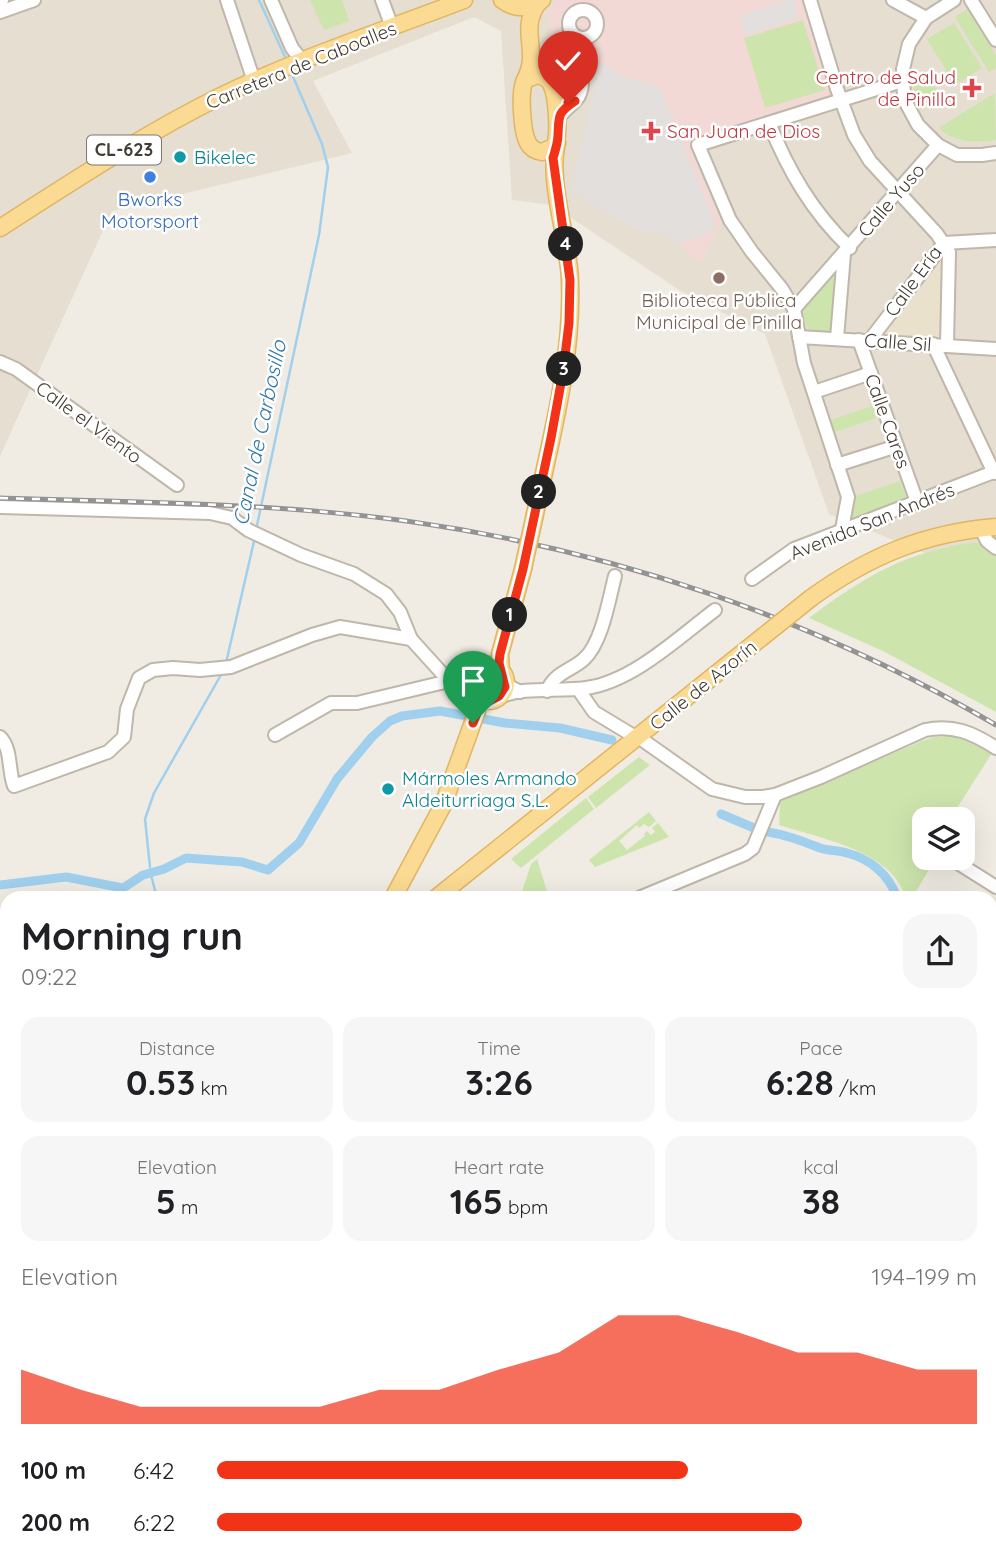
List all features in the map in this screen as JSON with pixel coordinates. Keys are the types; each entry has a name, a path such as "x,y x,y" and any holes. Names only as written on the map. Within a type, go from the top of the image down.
{"main road":[{"name":"Carretera de Caboalles","path":"0,228 176,119 254,81 464,0"},
{"path":"506,3 520,8 540,2"},
{"path":"478,695 504,690 500,654 535,514 563,372 569,323 570,280 553,158 557,143 554,96 552,85 533,58 528,24 540,2"},
{"path":"506,3 528,24"},
{"path":"533,58 521,93 526,138 530,146 554,171"},
{"path":"525,80 533,76 546,78"},
{"path":"537,152 546,152 557,143"},
{"name":"Calle de Azorín","path":"457,891 839,578 890,551 948,532 992,532"},
{"path":"399,891 443,805 478,695 493,662 500,654"},
{"path":"478,695 495,667 503,675"},
{"name":"Calle de Azorín","path":"445,891 641,739"}],"street":[{"path":"0,12 34,0"},
{"path":"227,0 254,81"},
{"path":"271,0 292,48 293,65"},
{"path":"382,0 392,27"},
{"name":"Calle Ería","path":"810,0 841,100 855,135 870,161 899,190 944,243 864,340"},
{"path":"894,0 926,18"},
{"path":"954,0 926,18 909,44 902,81 904,99 918,125 937,145 957,155 996,153"},
{"path":"971,0 996,40"},
{"path":"557,121 563,110 575,101 581,89 580,41"},
{"path":"842,529 848,497 804,363 794,309 730,220 698,145 902,81"},
{"path":"554,96 560,102 575,101"},
{"path":"769,123 790,173 847,251"},
{"name":"Calle Yuso","path":"794,309 937,145"},
{"path":"947,345 949,253 944,243 996,240"},
{"name":"Calle Yuso","path":"837,338 847,251"},
{"name":"Calle Sil","path":"799,337 996,349"},
{"name":"Calle Cares","path":"864,340 871,373 917,502"},
{"path":"933,344 995,472"},
{"name":"Calle el Viento","path":"0,362 16,369 177,485"},
{"path":"814,392 871,373"},
{"path":"837,465 897,446"},
{"name":"Avenida San Andrés","path":"752,579 794,549 995,472"},
{"path":"0,506 210,513 232,519 248,530 301,555 354,574 386,594 400,612 411,639 449,681 478,695 578,689 612,681 654,656 715,610"},
{"path":"992,532 987,541 996,548"},
{"path":"547,691 561,672 584,659 596,642 615,576"},
{"path":"0,737 8,747 9,774 14,786 108,752 124,737 127,709 139,678 153,670 224,668 340,627 411,639"},
{"path":"503,675 509,686 520,692"},
{"path":"275,735 331,703 357,703 449,681"},
{"path":"578,689 594,712 641,739 712,789 745,797 775,795 821,778 925,730 964,730 996,747"},
{"path":"656,891 745,854 753,848 775,795"},
{"path":"969,870 996,887"}],"shaded area":[{"path":"0,0 996,0 996,582 829,514 765,334 679,290 552,205 512,200 501,31 474,17 313,81 352,153 112,211 0,456"},
{"name":"San Juan de Dios","path":"557,0 802,0 831,95 688,140 705,187 722,221 701,263 660,233 637,229 576,196 572,187 599,62 557,58 547,10"},
{"path":"793,0 798,18 745,35 739,16"},
{"path":"599,62 633,80 660,88 715,225 713,232 678,244 660,233 637,229 576,196 572,187"},
{"path":"938,254 945,258 942,339 881,335 881,331"}],"green space":[{"path":"310,0 342,0 349,21 324,30"},
{"path":"967,9 996,55 996,68 989,72 955,17"},
{"path":"803,20 825,90 765,108 744,38"},
{"path":"954,23 982,68 955,85 927,39"},
{"path":"925,71 941,97 920,109 911,81"},
{"path":"995,93 996,140 966,141 951,137 939,128"},
{"path":"830,276 837,279 832,334 809,330 800,312"},
{"path":"875,405 879,417 832,433 828,421"},
{"path":"900,481 906,497 850,520 855,496"},
{"path":"987,541 996,548 996,712 885,652 809,618 856,585 907,559 949,547"},
{"path":"950,736 964,739 992,753 958,807 912,807 912,870 929,870 916,891 902,891 886,869 853,849 779,825 780,802 922,741"},
{"path":"639,757 650,765 596,808 588,797"},
{"path":"586,798 594,809 521,868 511,859"},
{"path":"649,812 656,821 649,827 644,824 639,828 637,825 619,841 627,850 645,836 647,831 651,835 655,832 652,828 658,823 669,837 595,867 589,860"},
{"path":"537,859 547,891 522,891 531,864"}],"waterway":[{"name":"Canal de Carbosillo","path":"259,0 286,59"},
{"name":"Canal de Carbosillo","path":"256,530 319,235 328,167 322,144 291,72"},
{"name":"Canal de Carbosillo","path":"226,663 255,537"},
{"name":"Canal de Carbosillo","path":"150,867 145,819 154,793 222,673"},
{"path":"0,885 66,877 123,888 143,875 164,869 186,858 242,862 268,870 299,843 337,779 372,737 390,721 402,716 440,711 505,723 560,728 612,740"},
{"path":"721,814 754,828"},
{"path":"768,832 863,859 884,875 894,891"},
{"name":"Canal de Carbosillo","path":"151,875 155,891"}],"railway":[{"path":"0,498 305,510 406,521 560,550 711,594 784,622 857,652 996,725"}],"place":[{"name":"Centro de Salud de Pinilla","path":"972,88"},
{"name":"San Juan de Dios","path":"651,131"},
{"name":"Bikelec","path":"180,157"},
{"name":"Bworks Motorsport","path":"150,177"},
{"name":"Biblioteca Pública Municipal de Pinilla","path":"719,278"},
{"name":"Mármoles Armando Aldeiturriaga S.L.","path":"388,789"}],"route":[{"path":"473,723 480,706 496,699 505,687 499,663 500,654 523,569 563,372 569,323 570,280 553,158 558,138 557,121 563,110 575,101 568,103"}]}
